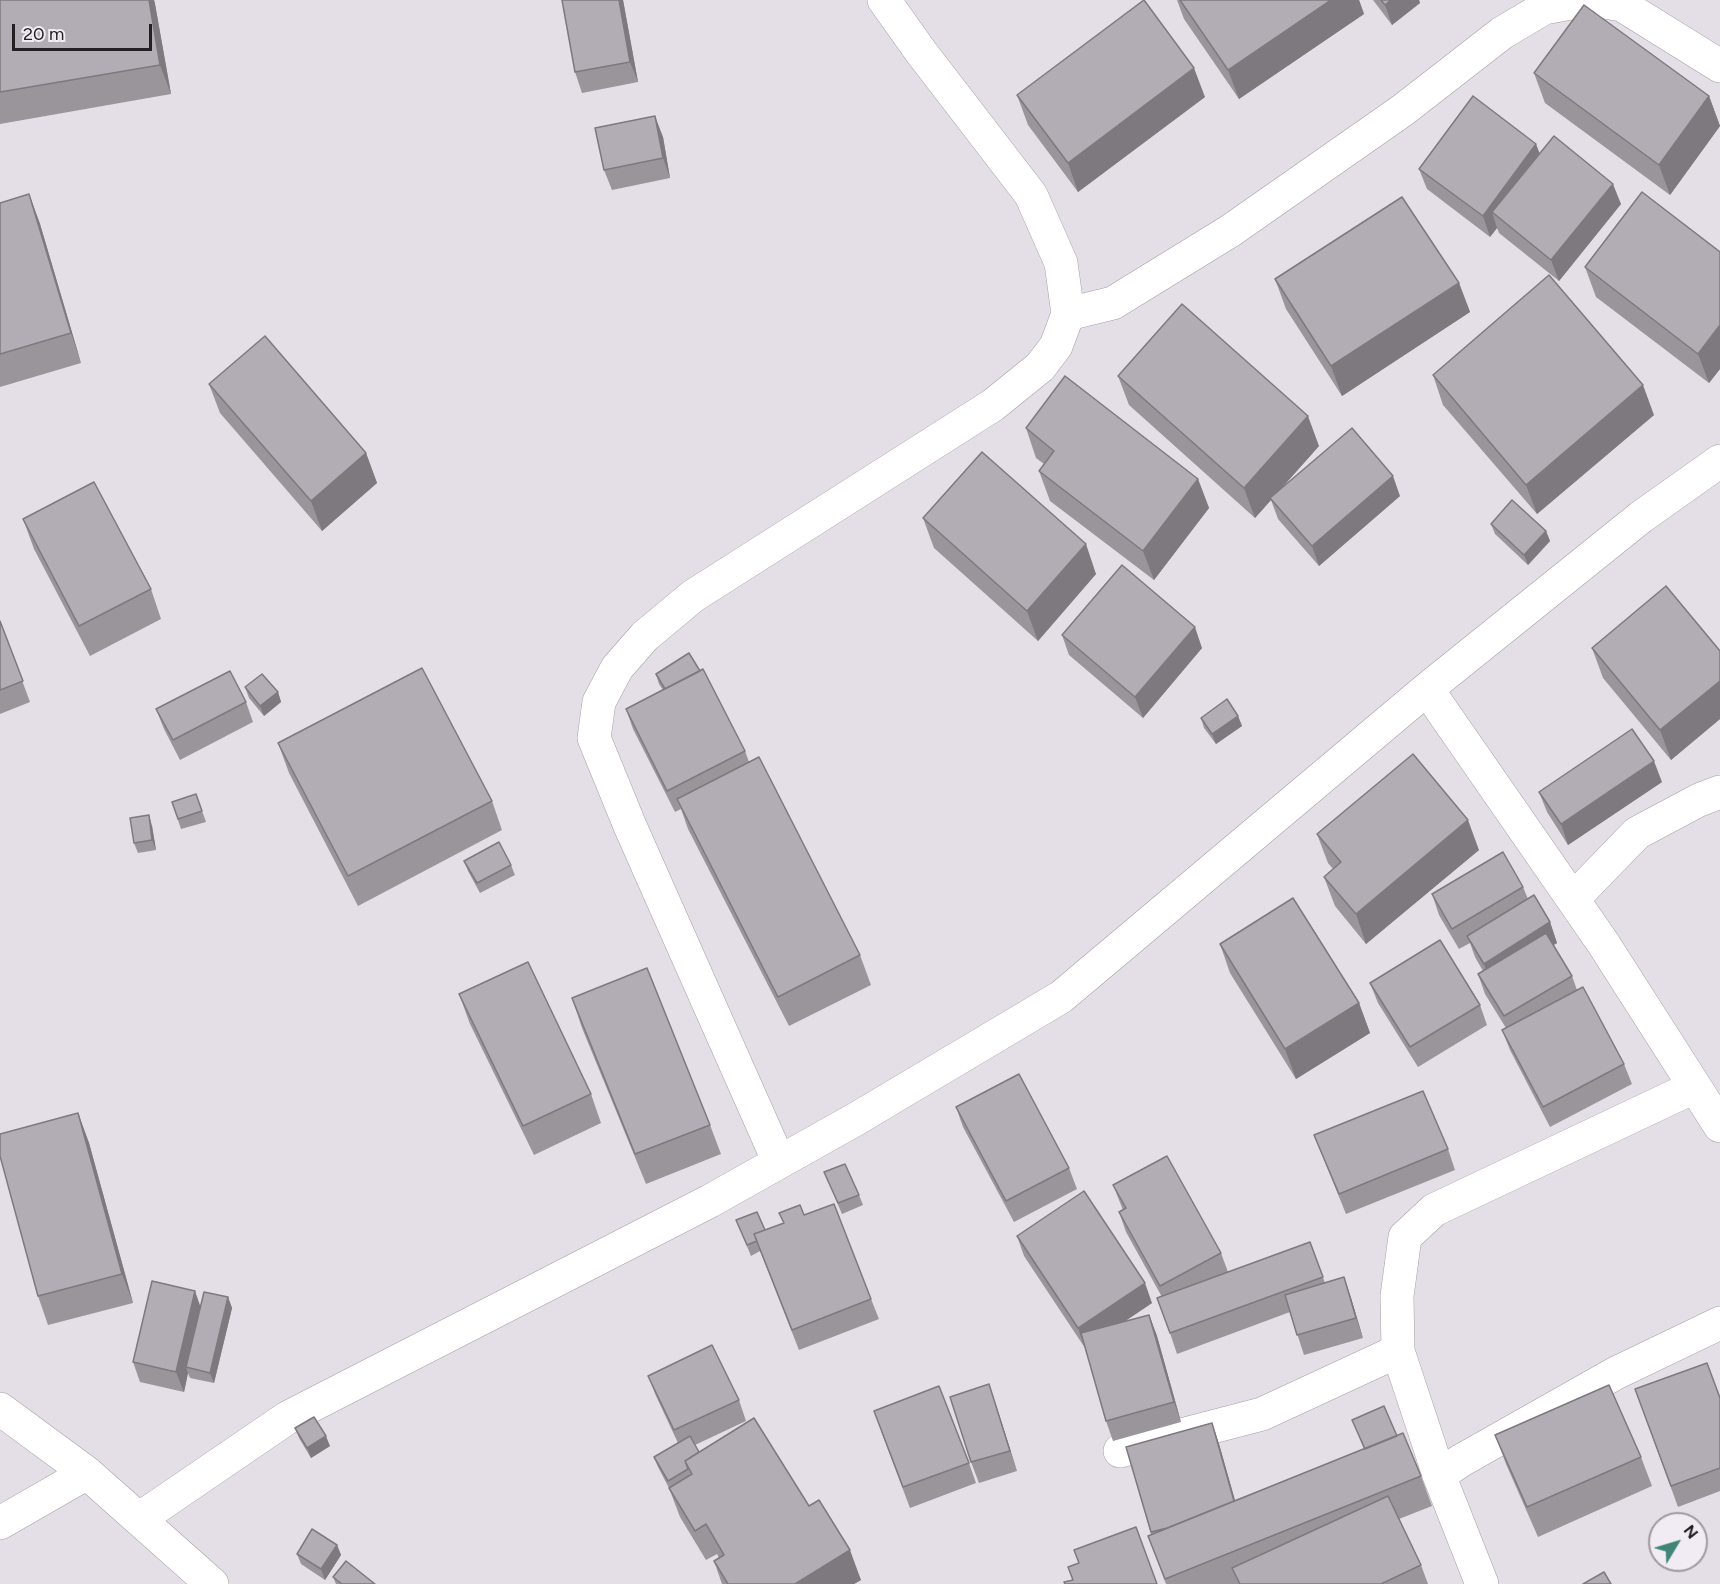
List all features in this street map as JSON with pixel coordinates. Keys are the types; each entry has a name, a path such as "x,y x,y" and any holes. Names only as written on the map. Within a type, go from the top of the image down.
{"street":[{"path":"779,1162 630,826 594,738 599,702 617,668 638,644 693,596 993,405 1040,367 1056,346 1068,314 1061,262 1031,195 884,0"},
{"path":"1068,314 1113,303 1230,231 1403,110 1502,33 1544,8 1587,0"},
{"path":"1593,0 1622,5 1720,66"},
{"path":"139,1518 287,1418 710,1201 856,1119 1060,997 1427,689 1641,517 1720,460"},
{"path":"1427,689 1573,899 1720,1126"},
{"path":"1573,899 1637,833 1699,800 1720,792"},
{"path":"1482,1584 1439,1475 1398,1351 1397,1296 1405,1237 1434,1210 1694,1087"},
{"path":"1439,1475 1616,1373 1720,1323"},
{"path":"1120,1451 1262,1414 1398,1351"},
{"path":"0,1409 87,1473 212,1584"},
{"path":"0,1523 87,1473"}],"building":[{"path":"0,0 149,0 160,65 0,92"},
{"path":"562,0 619,0 630,62 575,72"},
{"path":"1144,0 1194,68 1068,163 1017,95"},
{"path":"1180,0 1331,0 1228,70"},
{"path":"1381,0 1391,0 1385,5"},
{"path":"1584,5 1709,96 1659,165 1534,73"},
{"path":"1473,96 1536,144 1483,216 1419,169"},
{"path":"655,116 663,158 604,170 595,128"},
{"path":"1554,136 1613,184 1551,260 1492,212"},
{"path":"1642,192 1720,252 1720,325 1698,354 1585,267"},
{"path":"29,194 71,333 0,354 0,203"},
{"path":"1402,197 1459,283 1331,366 1275,279"},
{"path":"1549,275 1643,385 1526,485 1433,375"},
{"path":"1182,304 1308,416 1244,488 1118,376"},
{"path":"265,336 366,453 311,501 209,384"},
{"path":"1065,376 1198,479 1143,551 1039,471 1054,451 1026,428"},
{"path":"1352,428 1393,476 1312,546 1270,498"},
{"path":"982,452 1086,544 1027,611 923,518"},
{"path":"94,482 151,589 79,626 23,519"},
{"path":"1512,500 1546,531 1524,555 1491,524"},
{"path":"1122,565 1195,627 1135,697 1062,635"},
{"path":"1666,586 1720,651 1720,681 1660,730 1592,648"},
{"path":"0,621 23,681 0,690"},
{"path":"689,653 700,671 665,689 656,674"},
{"path":"422,668 492,801 348,876 278,743"},
{"path":"703,669 745,751 667,791 626,709"},
{"path":"230,671 246,702 173,740 156,709"},
{"path":"262,674 278,692 260,706 245,687"},
{"path":"1227,699 1238,716 1212,734 1201,718"},
{"path":"1632,729 1654,761 1561,824 1539,792"},
{"path":"1413,754 1468,820 1356,914 1324,877 1341,862 1317,834"},
{"path":"759,757 860,955 778,997 677,799"},
{"path":"196,794 202,811 178,819 172,802"},
{"path":"149,815 152,840 134,843 130,818"},
{"path":"499,842 511,865 477,883 464,861"},
{"path":"1503,852 1523,887 1452,929 1432,894"},
{"path":"1534,895 1550,922 1484,964 1467,936"},
{"path":"1293,898 1359,1003 1285,1049 1220,944"},
{"path":"1546,933 1572,976 1504,1016 1478,974"},
{"path":"1440,940 1480,1005 1410,1047 1370,983"},
{"path":"528,962 591,1094 523,1126 459,994"},
{"path":"647,968 710,1125 635,1154 572,998"},
{"path":"1583,987 1624,1064 1543,1107 1502,1030"},
{"path":"1019,1074 1069,1168 1006,1201 956,1107"},
{"path":"1423,1091 1448,1149 1339,1194 1314,1135"},
{"path":"78,1113 122,1274 38,1296 0,1156 0,1134"},
{"path":"1167,1156 1221,1253 1160,1286 1119,1212 1126,1208 1113,1185"},
{"path":"845,1164 859,1195 838,1203 824,1172"},
{"path":"1084,1191 1145,1283 1078,1328 1017,1236"},
{"path":"834,1204 871,1299 792,1330 754,1234 784,1223 779,1213 800,1205 804,1215"},
{"path":"757,1212 765,1230 754,1234 757,1241 747,1245 736,1220"},
{"path":"1310,1242 1323,1277 1170,1333 1157,1298"},
{"path":"1344,1277 1356,1318 1297,1335 1285,1295"},
{"path":"152,1281 195,1291 176,1372 133,1362"},
{"path":"204,1292 228,1297 210,1373 186,1367"},
{"path":"1149,1315 1174,1402 1106,1421 1081,1333"},
{"path":"712,1345 739,1400 674,1430 648,1376"},
{"path":"1707,1363 1720,1398 1720,1468 1671,1486 1635,1389"},
{"path":"989,1384 1010,1451 971,1462 950,1397"},
{"path":"1609,1385 1641,1457 1527,1507 1495,1435"},
{"path":"939,1386 969,1463 903,1487 874,1411"},
{"path":"1384,1406 1397,1436 1365,1449 1352,1420"},
{"path":"314,1417 326,1436 307,1448 295,1428"},
{"path":"754,1418 809,1506 819,1500 850,1550 795,1584 728,1584 714,1561 724,1555 706,1524 695,1531 669,1488 692,1474 685,1461"},
{"path":"1212,1423 1234,1501 1167,1528 1151,1532 1126,1447"},
{"path":"1403,1433 1421,1476 1165,1579 1148,1536"},
{"path":"690,1436 699,1452 685,1461 688,1469 668,1481 654,1457"},
{"path":"1388,1496 1421,1565 1381,1584 1240,1584 1232,1568"},
{"path":"1136,1527 1157,1584 1065,1584 1064,1582 1073,1580 1068,1567 1079,1563 1074,1550"},
{"path":"312,1529 337,1545 321,1569 297,1554"},
{"path":"346,1561 375,1584 342,1584 333,1577"},
{"path":"1604,1572 1611,1584 1583,1584"}]}
